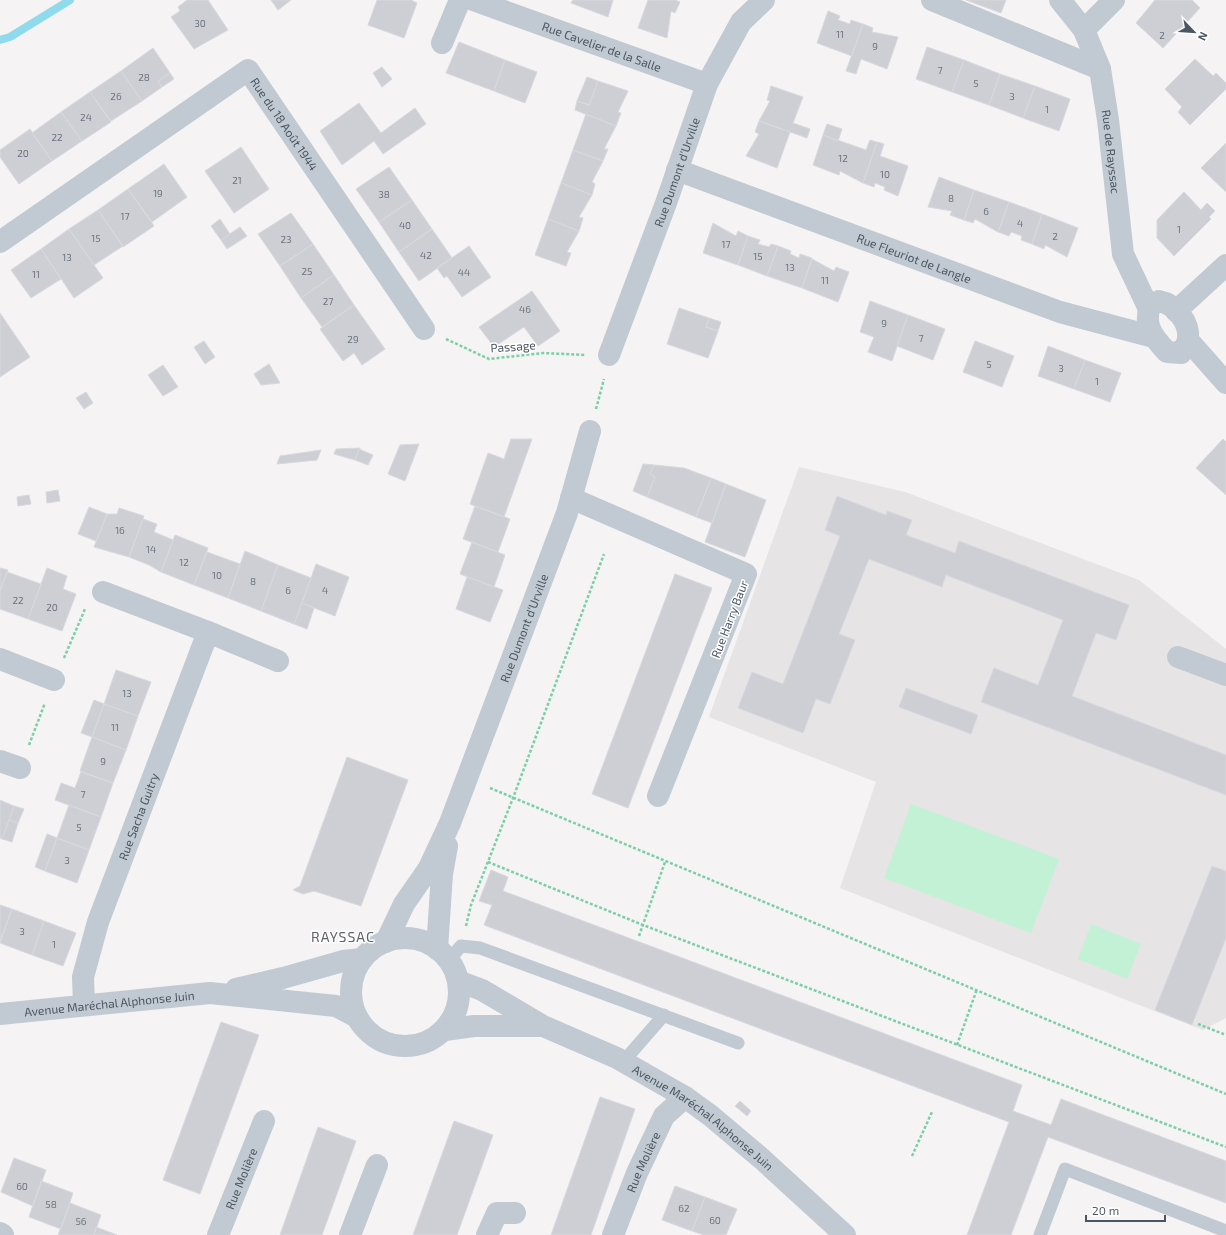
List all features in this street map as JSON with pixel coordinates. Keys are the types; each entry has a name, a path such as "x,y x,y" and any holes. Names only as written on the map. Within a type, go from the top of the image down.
{"street":[{"path":"442,43 460,0"},
{"name":"Rue Cavelier de la Salle","path":"473,0 499,4 707,84"},
{"name":"Rue Dumont d'Urville","path":"609,355 707,84 741,22 764,0"},
{"path":"932,0 1100,69"},
{"name":"Rue de Rayssac","path":"1060,0 1084,30 1100,69 1108,120 1123,254 1149,309"},
{"path":"1084,30 1114,0"},
{"name":"Rue du 18 Août 1944","path":"0,242 248,70 424,329"},
{"name":"Rue Fleuriot de Langle","path":"677,170 1060,312 1154,337"},
{"path":"1176,311 1226,265"},
{"path":"1159,301 1167,302 1176,311 1188,328 1188,340 1180,353 1167,352 1154,337 1147,316 1149,309 1150,306 1159,301"},
{"path":"1188,340 1226,383"},
{"name":"Rue Dumont d'Urville","path":"386,942 404,904 429,868 450,823 567,514 590,431"},
{"name":"Rue Harry Baur","path":"571,498 746,574 658,796"},
{"path":"103,592 208,632 278,661"},
{"name":"Rue Sacha Guitry","path":"84,1004 83,977 98,922 208,632"},
{"path":"1178,657 1226,675"},
{"path":"0,659 54,680"},
{"path":"0,761 20,768"},
{"name":"Rue Dumont d'Urville","path":"449,952 442,874 450,823"},
{"path":"412,939 425,942 449,952 458,981 459,998 454,1015 445,1030 431,1040 415,1046 398,1046 381,1041 367,1031 357,1017 352,1003 351,988 355,973 362,960 373,949 386,942 412,939"},
{"name":"Avenue Maréchal Alphonse Juin","path":"0,1014 84,1004 219,993 283,978 343,961 362,960"},
{"name":"Avenue Maréchal Alphonse Juin","path":"458,981 482,990 543,1026 623,1062 685,1097 711,1116 757,1154 845,1235"},
{"name":"Avenue Maréchal Alphonse Juin","path":"219,993 336,1006 357,1017"},
{"name":"Avenue Maréchal Alphonse Juin","path":"445,1030 488,1025 543,1026"},
{"name":"Rue Molière","path":"613,1235 637,1173 664,1116 685,1097"},
{"name":"Rue Molière","path":"218,1235 264,1121"},
{"path":"350,1235 377,1165"},
{"path":"487,1235 497,1213 515,1213"}],"lane":[{"path":"449,952 480,948 738,1043"},
{"path":"623,1062 664,1015"},
{"path":"1040,1235 1064,1169 1226,1231"}],"path":[{"name":"Passage","path":"424,329 489,359 543,353 609,355"},
{"path":"590,431 609,355"},
{"path":"449,952 471,905 513,798 604,554"},
{"path":"20,768 54,680 89,599 103,592"},
{"path":"467,779 665,862 977,989 1226,1094"},
{"path":"488,862 643,925 1226,1147"},
{"path":"638,936 665,862"},
{"path":"957,1045 977,989"},
{"path":"1198,1024 1226,1035"},
{"path":"912,1156 932,1112"}],"shaded area":[{"path":"799,467 905,492 1139,580 1226,649 1226,1018 1203,1030 840,888 876,782 709,717"}],"green space":[{"path":"911,804 1059,859 1031,933 884,878"},
{"path":"1091,924 1141,944 1127,979 1078,959"}],"building":[{"path":"187,0 208,0 228,30 194,49 171,17 180,11 178,7"},
{"path":"271,0 291,0 278,10"},
{"path":"377,0 411,0 417,3 404,38 368,25"},
{"path":"573,0 613,0 608,17 571,3"},
{"path":"648,0 675,0 680,2 675,13 671,11 667,38 638,28"},
{"path":"966,0 1006,0 1001,13"},
{"path":"1155,0 1192,0 1200,8 1163,48 1136,23"},
{"path":"828,11 840,16 838,20 850,24 851,20 863,24 852,56 817,43"},
{"path":"863,24 873,28 872,32 898,37 887,69 861,59 856,74 846,71"},
{"path":"459,42 505,60 494,91 446,73"},
{"path":"927,47 964,60 952,92 916,79"},
{"path":"153,48 170,73 158,81 162,87 142,101 121,71"},
{"path":"1195,59 1213,76 1216,73 1226,83 1226,89 1190,125 1178,112 1182,107 1165,89"},
{"path":"505,60 537,72 525,103 494,91"},
{"path":"964,60 1000,74 989,105 952,92"},
{"path":"382,67 392,79 382,87 373,73"},
{"path":"121,71 142,101 111,121 90,92"},
{"path":"170,73 174,79 162,87 158,81"},
{"path":"1000,74 1035,86 1023,118 989,105"},
{"path":"587,77 598,81 589,105 577,101"},
{"path":"598,81 628,91 618,112 621,113 616,126 575,110 577,101 589,105"},
{"path":"771,86 803,97 793,123 810,129 807,138 759,121 770,101 767,100"},
{"path":"1035,86 1070,99 1059,131 1023,118"},
{"path":"90,92 111,122 82,141 61,112"},
{"path":"359,103 381,133 415,108 426,124 383,154 374,141 342,165 320,131"},
{"path":"61,112 82,141 52,161 32,133"},
{"path":"586,114 616,126 604,149 608,149 603,161 573,150"},
{"path":"759,121 790,132 777,168 746,156 759,134 755,132"},
{"path":"827,124 842,129 838,141 823,135"},
{"path":"30,129 52,161 19,184 0,157 0,150"},
{"path":"823,135 866,150 870,140 877,142 863,183 840,171 839,175 813,165"},
{"path":"877,142 884,144 880,156 908,166 898,196 884,190 885,187 875,183 874,187 863,183"},
{"path":"1226,143 1226,192 1201,168"},
{"path":"241,147 269,189 234,213 205,171"},
{"path":"573,150 603,161 592,182 595,184 592,195 561,183"},
{"path":"164,164 187,197 152,222 128,189"},
{"path":"389,167 412,200 379,222 356,189"},
{"path":"939,177 974,190 964,220 950,215 952,211 928,207"},
{"path":"561,183 592,195 579,217 583,218 579,231 548,219"},
{"path":"128,189 154,226 123,247 98,210"},
{"path":"974,190 1009,202 998,232 975,219 973,223 964,220"},
{"path":"1184,192 1201,210 1207,203 1215,211 1209,217 1211,219 1174,256 1157,238 1157,220"},
{"path":"412,200 432,229 399,252 379,222"},
{"path":"1009,202 1042,214 1032,244 1021,240 1022,236 1011,232 1009,236 998,232"},
{"path":"98,210 123,246 94,265 69,229"},
{"path":"291,213 313,244 280,266 258,234"},
{"path":"1042,214 1078,228 1067,257 1045,245 1044,249 1032,244"},
{"path":"220,219 230,234 221,240 211,226"},
{"path":"548,219 579,231 567,252 571,253 566,266 535,255"},
{"path":"713,223 736,236 738,231 748,236 738,265 703,253"},
{"path":"240,227 247,236 227,249 221,240"},
{"path":"69,229 103,278 74,298 41,249"},
{"path":"432,229 452,258 419,281 399,252"},
{"path":"748,236 760,240 758,244 769,247 771,244 778,246 767,276 738,265"},
{"path":"313,244 334,275 301,298 280,266"},
{"path":"469,246 491,277 462,297 447,276 444,278 437,268"},
{"path":"778,246 791,251 790,254 799,258 800,254 812,258 802,288 767,276"},
{"path":"41,249 61,279 31,298 11,270"},
{"path":"812,259 834,271 836,267 849,272 838,302 802,288"},
{"path":"334,275 354,305 322,327 301,298"},
{"path":"532,291 560,331 538,346 524,327 494,347 479,327"},
{"path":"870,301 908,315 892,361 868,352 874,337 860,332"},
{"path":"354,305 385,349 362,365 354,353 343,361 320,329"},
{"path":"679,308 709,318 706,327 718,331 708,358 667,344"},
{"path":"0,313 30,357 0,377"},
{"path":"908,315 945,329 933,360 897,346"},
{"path":"709,318 721,322 718,331 706,327"},
{"path":"204,341 215,357 205,364 194,347"},
{"path":"975,341 1014,356 1002,387 963,372"},
{"path":"1048,346 1085,360 1074,389 1038,376"},
{"path":"1085,360 1121,373 1110,402 1074,389"},
{"path":"269,364 280,383 261,385 254,374"},
{"path":"163,365 178,387 163,396 148,375"},
{"path":"86,392 93,403 84,409 76,398"},
{"path":"511,439 532,439 504,517 470,504 488,453 504,459"},
{"path":"1223,439 1226,442 1226,495 1196,468"},
{"path":"419,444 405,481 388,474 400,445"},
{"path":"360,448 355,460 334,454 336,449"},
{"path":"359,449 373,455 368,465 355,460"},
{"path":"321,450 317,460 277,464 280,456"},
{"path":"643,464 654,465 650,474 655,477 647,497 633,491"},
{"path":"654,465 684,468 711,478 696,517 647,497 655,477 650,474"},
{"path":"711,478 726,484 712,523 696,517"},
{"path":"726,484 766,500 745,557 705,542"},
{"path":"58,490 60,501 47,503 46,492"},
{"path":"29,495 31,504 18,506 17,497"},
{"path":"837,496 886,515 887,511 912,520 906,535 955,553 959,541 1129,605 1116,640 1096,633 1072,696 1226,755 1226,795 981,702 994,668 1038,685 1063,620 946,575 942,587 869,559 839,634 855,640 830,704 816,699 803,733 738,708 752,672 783,684 840,536 825,530"},
{"path":"475,506 510,519 498,552 463,539"},
{"path":"89,507 107,514 96,541 78,534"},
{"path":"119,508 144,516 129,557 94,547 107,514 117,514"},
{"path":"143,519 157,524 154,532 173,540 161,572 149,565 129,557"},
{"path":"175,535 208,548 194,585 161,572"},
{"path":"472,542 505,555 494,587 460,574"},
{"path":"245,551 278,565 261,611 228,598"},
{"path":"207,552 240,564 228,598 194,585"},
{"path":"316,564 349,577 335,616 302,603"},
{"path":"278,565 311,578 294,624 261,611"},
{"path":"0,568 8,570 0,591"},
{"path":"47,568 67,576 63,589 76,594 62,631 28,619"},
{"path":"7,572 41,584 28,619 0,609 0,591"},
{"path":"675,574 712,588 628,808 592,794"},
{"path":"467,577 503,590 490,622 456,609"},
{"path":"302,603 314,608 307,629 294,624"},
{"path":"116,670 151,682 138,716 104,704"},
{"path":"906,688 978,715 971,734 899,707"},
{"path":"94,700 104,704 92,737 81,733"},
{"path":"104,704 138,716 126,750 92,737"},
{"path":"92,737 126,750 113,783 80,771"},
{"path":"347,757 408,780 361,906 314,891 303,894 293,890 300,886"},
{"path":"81,772 113,783 101,817 55,800 61,783 75,788"},
{"path":"0,800 14,806 2,839 0,838"},
{"path":"69,805 101,817 89,850 57,838"},
{"path":"14,806 24,809 18,823 9,820"},
{"path":"9,820 18,823 12,842 2,839"},
{"path":"47,834 57,838 45,871 35,867"},
{"path":"57,838 89,850 77,883 45,871"},
{"path":"1212,866 1226,871 1226,938 1192,1025 1155,1010"},
{"path":"491,870 508,877 503,891 1022,1085 1013,1111 1051,1125 1061,1099 1226,1161 1226,1203 1048,1137 1011,1235 967,1235 1009,1122 484,925 492,905 479,901"},
{"path":"0,905 12,909 0,941"},
{"path":"12,909 44,921 32,955 0,943"},
{"path":"44,921 76,933 63,966 32,955"},
{"path":"221,1022 259,1035 200,1194 163,1180"},
{"path":"600,1097 635,1109 591,1235 551,1235"},
{"path":"740,1101 751,1111 747,1116 735,1106"},
{"path":"454,1121 493,1135 457,1235 413,1235"},
{"path":"318,1127 356,1141 322,1235 280,1235"},
{"path":"14,1158 46,1170 33,1206 1,1192"},
{"path":"41,1181 73,1193 61,1229 29,1217"},
{"path":"675,1186 705,1197 692,1231 662,1220"},
{"path":"705,1197 737,1209 726,1235 704,1235 692,1231"},
{"path":"70,1203 101,1215 94,1235 58,1235"},
{"path":"96,1227 117,1235 94,1235"}],"waterway":[{"path":"0,40 10,37 70,0"}],"district":[{"name":"RAYSSAC","path":"343,936"}]}
